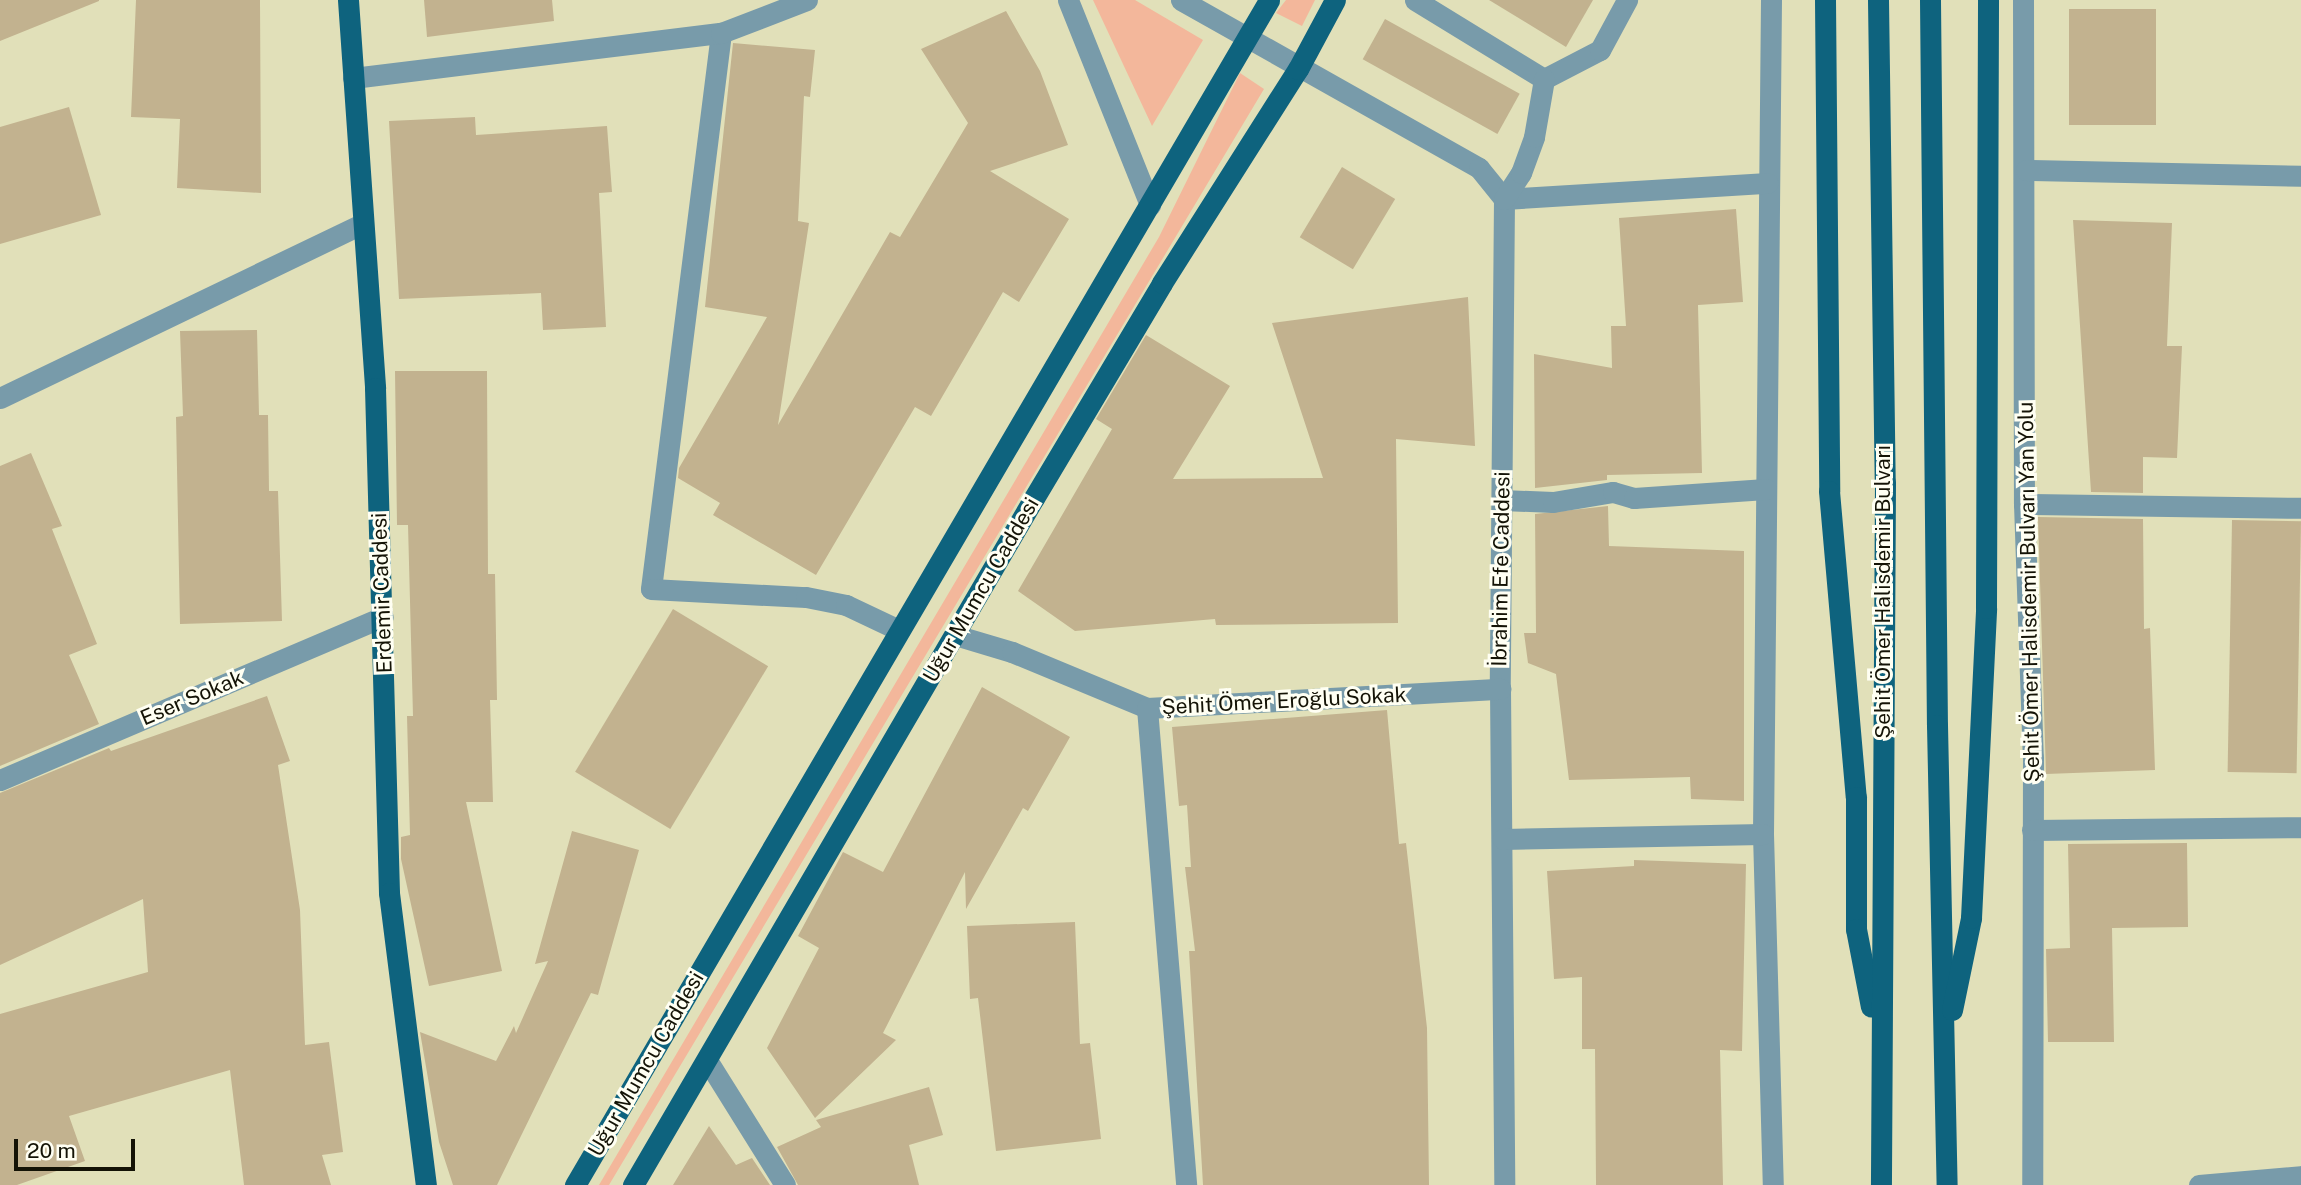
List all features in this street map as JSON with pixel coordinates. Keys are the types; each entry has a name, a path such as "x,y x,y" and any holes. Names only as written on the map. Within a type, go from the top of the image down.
{"main road":[{"name":"Erdemir Caddesi","path":"348,0 360,224 375,388 389,893 426,1185"},
{"name":"Uğur Mumcu Caddesi","path":"575,1185 1269,0"},
{"name":"Uğur Mumcu Caddesi","path":"633,1185 1161,283 1298,69 1335,0"},
{"path":"1825,0 1829,491 1856,797 1856,929 1880,1054"},
{"name":"Şehit Ömer Halisdemir Bulvarı","path":"1878,0 1885,482 1881,1185"},
{"path":"1930,0 1947,1185"},
{"path":"1944,1046 1972,918 1986,608 1988,0"}],"street":[{"path":"353,78 720,33 807,0"},
{"path":"1068,0 1150,205"},
{"path":"1181,0 1298,69 1479,168 1504,199"},
{"path":"1415,0 1544,79"},
{"path":"1544,79 1600,50 1627,0"},
{"path":"1771,0 1763,834 1773,1185"},
{"name":"Şehit Ömer Halisdemir Bulvarı Yan Yolu","path":"2023,0 2026,170 2024,504 2032,830 2032,1185"},
{"path":"720,33 651,589 806,597 846,605 899,630"},
{"path":"1504,199 1521,173 1534,137 1544,79"},
{"path":"2026,170 2301,176"},
{"path":"1504,199 1768,183"},
{"name":"İbrahim Efe Caddesi","path":"1504,199 1500,689 1504,1185"},
{"path":"0,398 360,224"},
{"path":"1502,500 1553,502 1613,492 1634,498 1766,489"},
{"path":"2024,504 2301,508"},
{"name":"Eser Sokak","path":"0,780 383,617"},
{"name":"Şehit Ömer Eroğlu Sokak","path":"955,635 1012,652 1147,708 1500,689"},
{"path":"1147,708 1186,1185"},
{"path":"2032,830 2301,827"},
{"path":"1503,839 1763,834"},
{"path":"707,1060 785,1185"},
{"path":"2199,1185 2301,1176"}],"shaded area":[{"path":"1093,0 1135,0 1203,40 1152,126"},
{"path":"1286,0 1315,0 1302,26 1276,13"},
{"path":"1240,73 1264,89 609,1185 599,1185 1159,237"}],"building":[{"path":"0,0 99,0 99,1 0,41"},
{"path":"136,0 260,0 261,193 177,188 180,119 131,117"},
{"path":"424,0 552,0 554,21 427,37"},
{"path":"1489,0 1593,0 1566,47"},
{"path":"2069,9 2156,9 2156,125 2069,125"},
{"path":"1006,11 1040,71 1068,145 990,171 1069,219 1019,302 1003,292 931,416 915,407 816,575 713,515 720,503 678,478 679,468 767,317 705,307 733,43 815,50 810,97 804,96 798,221 809,223 778,425 890,232 900,237 968,123 921,49"},
{"path":"1385,19 1520,94 1497,134 1363,59"},
{"path":"69,107 101,215 0,244 0,127"},
{"path":"475,117 476,135 607,126 612,192 599,193 606,327 543,330 541,293 399,299 389,121"},
{"path":"1342,167 1395,199 1353,269 1300,237"},
{"path":"1736,209 1743,302 1698,305 1702,473 1607,475 1607,480 1535,488 1534,354 1612,368 1611,326 1626,326 1619,218"},
{"path":"2073,220 2172,223 2167,346 2182,346 2177,458 2143,457 2143,493 2091,492"},
{"path":"1468,297 1475,446 1396,439 1398,623 1216,625 1215,619 1075,631 1018,591 1112,429 1096,419 1146,335 1230,386 1173,479 1323,478 1272,323"},
{"path":"257,330 259,415 268,415 269,491 278,491 282,621 180,624 176,417 183,416 180,331"},
{"path":"395,371 487,371 488,574 495,574 497,700 490,700 493,802 466,802 502,971 429,986 401,859 401,837 410,835 407,716 413,716 408,525 397,525"},
{"path":"31,453 62,526 52,529 97,644 69,655 99,724 0,766 0,466"},
{"path":"1608,506 1609,546 1744,551 1744,801 1691,799 1690,777 1569,780 1556,674 1528,663 1524,633 1536,633 1535,514"},
{"path":"2038,517 2143,519 2144,629 2150,628 2155,770 2046,774"},
{"path":"2232,520 2301,521 2297,773 2228,772"},
{"path":"673,609 768,666 670,829 575,772"},
{"path":"982,687 1070,737 1028,811 1023,808 966,909 965,872 883,1033 896,1040 815,1118 767,1048 819,948 798,936 843,852 883,872"},
{"path":"267,696 290,761 278,765 300,910 305,1045 329,1042 343,1152 322,1155 331,1185 244,1185 230,1070 69,1116 85,1161 17,1185 0,1185 0,1014 148,972 143,899 0,965 0,793 109,748 111,751"},
{"path":"1387,710 1399,844 1406,843 1427,1028 1429,1185 1203,1185 1189,951 1195,951 1185,867 1191,867 1187,805 1179,806 1172,727"},
{"path":"572,831 639,850 598,995 591,993 497,1185 453,1185 439,1142 420,1032 496,1061 514,1026 516,1033 548,961 535,964"},
{"path":"2187,843 2188,927 2112,928 2114,1042 2048,1042 2046,949 2070,948 2068,844"},
{"path":"1634,860 1746,864 1742,1051 1720,1050 1723,1185 1596,1185 1595,1049 1582,1049 1582,977 1554,979 1547,871 1634,866"},
{"path":"1075,922 1080,1044 1090,1043 1101,1139 996,1151 978,998 970,999 967,926"},
{"path":"929,1087 943,1135 909,1145 919,1185 798,1185 777,1147 821,1127 816,1120"},
{"path":"709,1126 736,1165 752,1158 770,1185 673,1185"}]}
